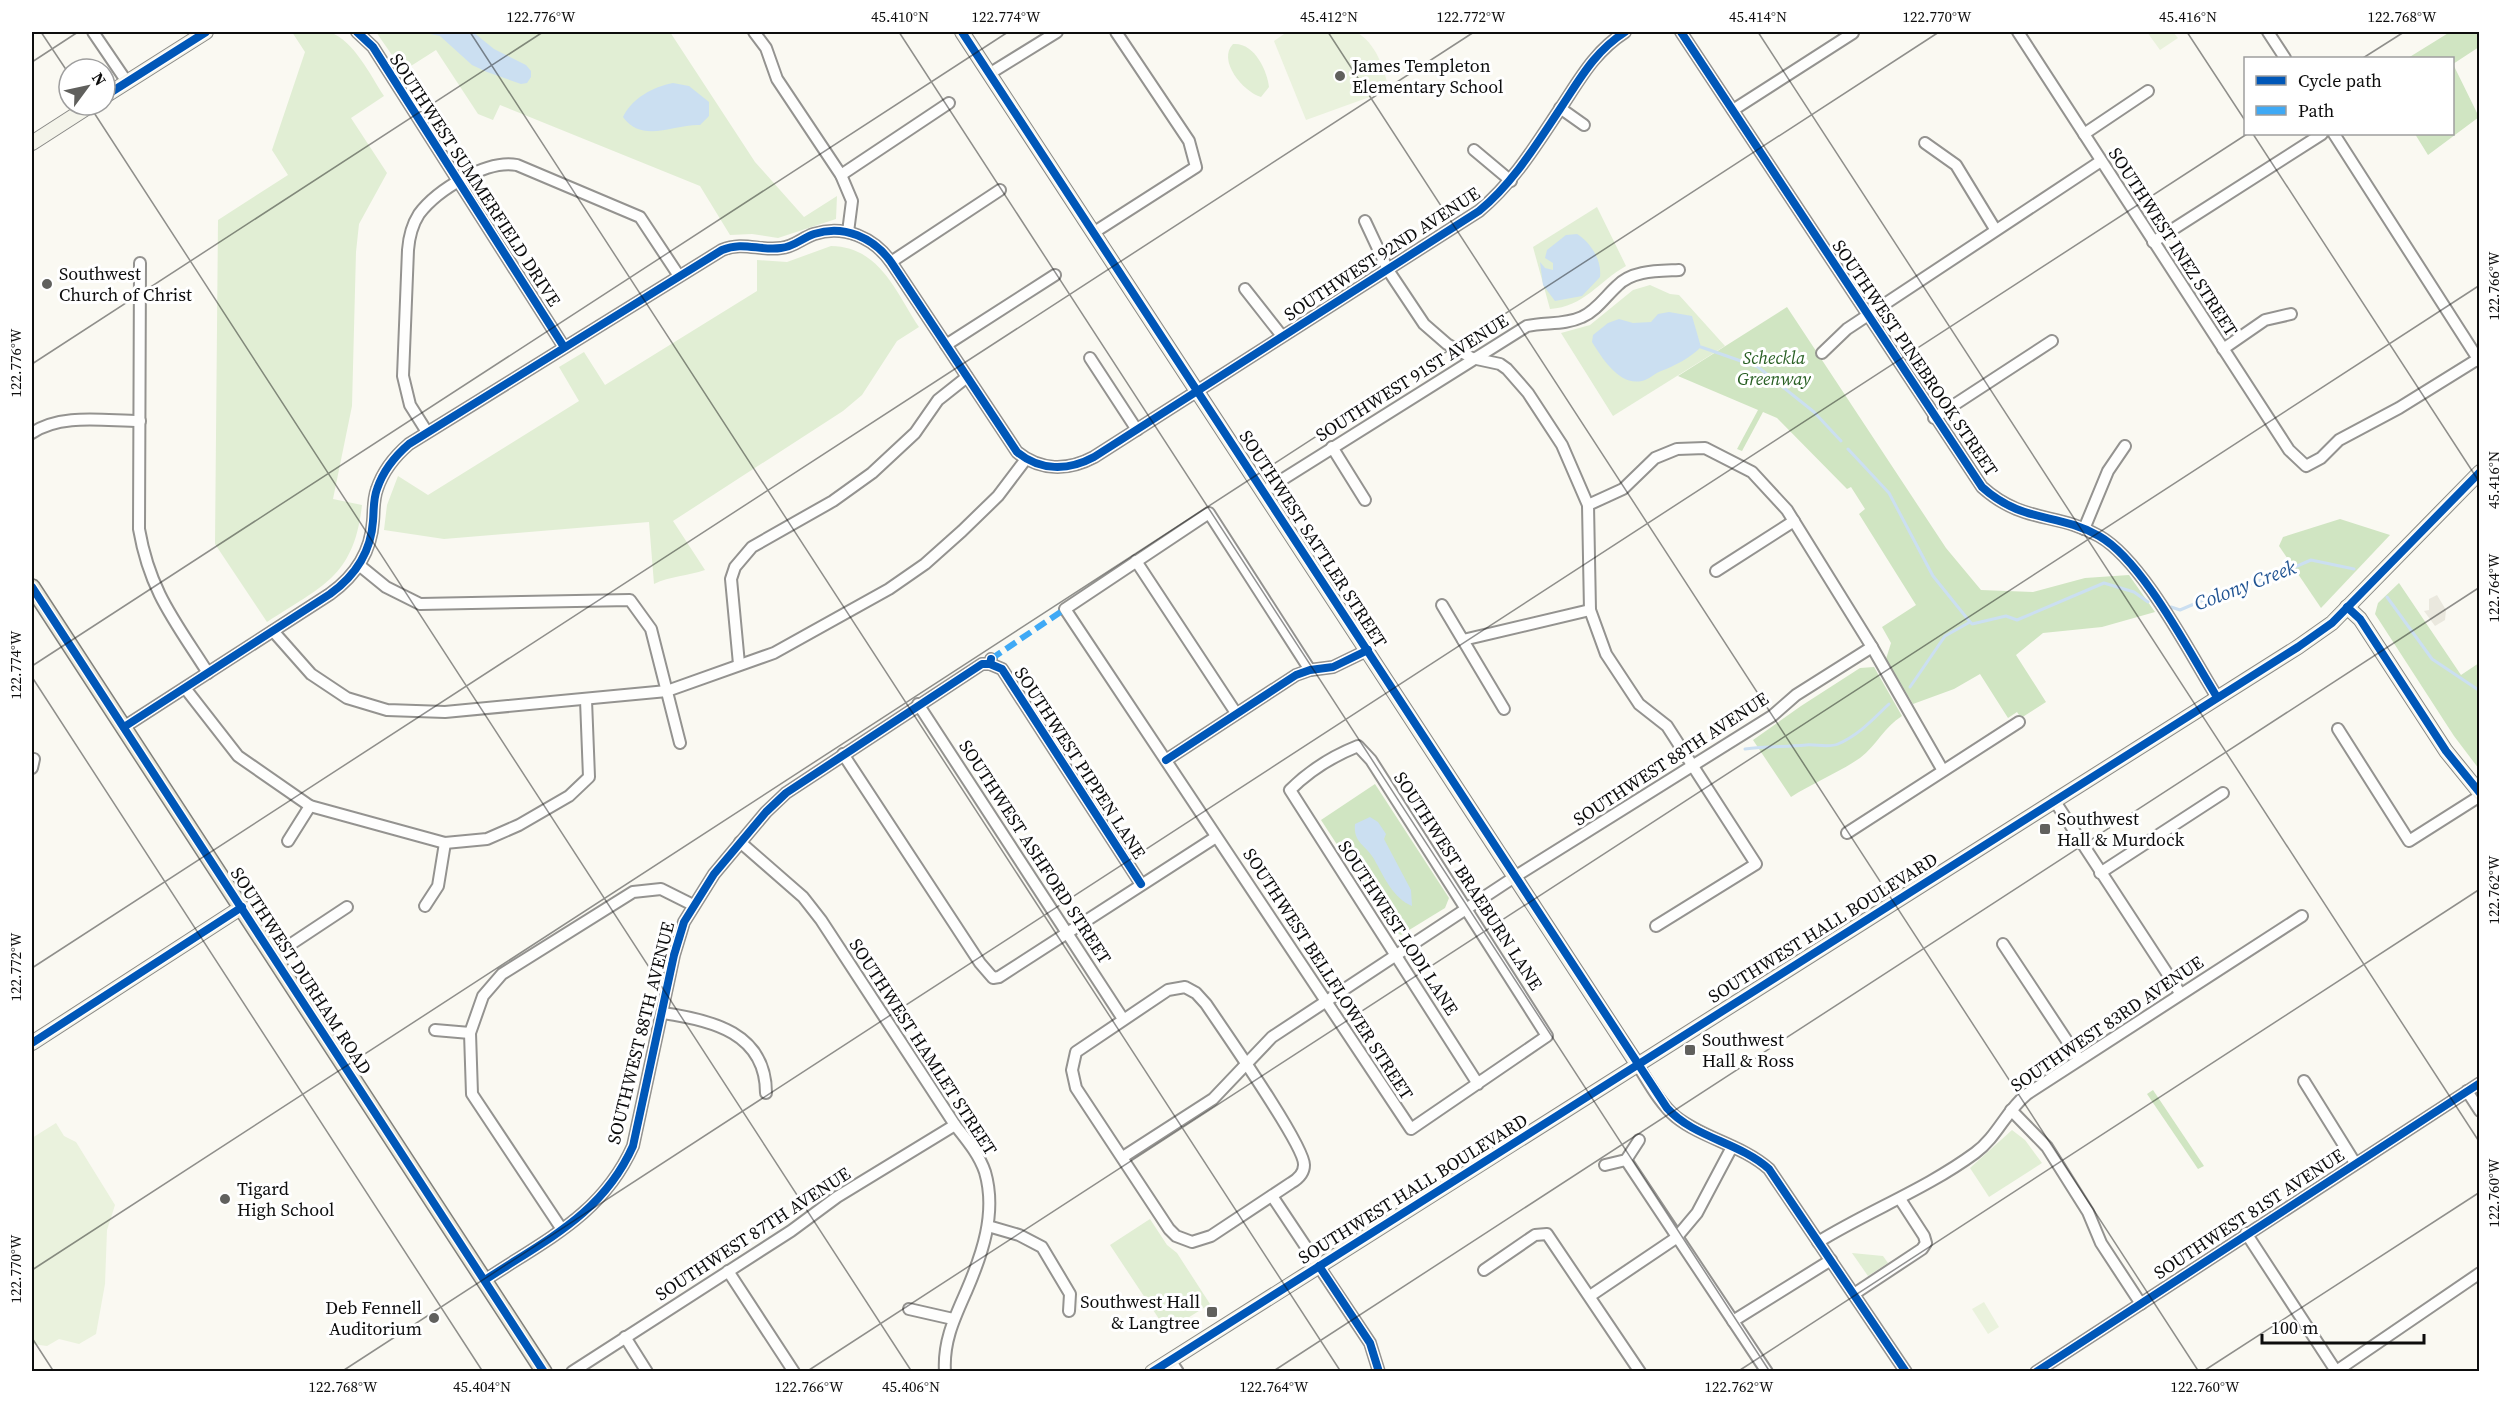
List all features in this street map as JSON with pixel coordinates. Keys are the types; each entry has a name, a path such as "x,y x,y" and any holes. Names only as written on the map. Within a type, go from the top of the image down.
{"main road":[{"path":"117,88 206,32"},
{"name":"SOUTHWEST SATTLER STREET","path":"962,32 1637,1064"},
{"path":"32,143 73,117"},
{"name":"SOUTHWEST HALL BOULEVARD","path":"1152,1371 1174,1366 1318,1266 2298,647 2332,623 2480,472"},
{"name":"SOUTHWEST DURHAM ROAD","path":"32,587 544,1371"},
{"path":"2347,607 2360,619 2446,751 2480,794"},
{"path":"32,1043 242,907"}],"street":[{"path":"93,32 127,82"},
{"name":"SOUTHWEST SUMMERFIELD DRIVE","path":"357,32 373,48 564,347"},
{"path":"754,32 766,48 777,79 841,176 852,201 848,232"},
{"path":"989,74 1057,32"},
{"path":"1093,233 1196,167 1193,148 1116,32"},
{"name":"SOUTHWEST 92ND AVENUE","path":"1026,459 1056,468 1075,465 1094,457 1479,211 1510,181 1590,61 1610,41 1625,32"},
{"name":"SOUTHWEST PINEBROOK STREET","path":"1681,32 1970,471 1994,498 2018,512 2084,529 2118,549 2140,573 2217,697"},
{"name":"SOUTHWEST INEZ STREET","path":"2018,32 2289,450 2306,466 2321,458 2339,440 2399,408 2479,360"},
{"path":"2268,32 2284,57"},
{"path":"1733,110 1852,33"},
{"path":"2084,134 2148,91"},
{"path":"841,176 949,103"},
{"path":"1560,108 1584,125"},
{"path":"2153,242 2320,135"},
{"path":"2335,135 2479,360"},
{"path":"1925,143 1956,165 1995,229"},
{"path":"1474,150 1510,181"},
{"path":"1822,353 1836,337 1867,315 2101,160"},
{"path":"427,432 410,405 403,376 409,236 420,214 443,192 459,182 489,166 505,163 517,165 629,211 647,225 679,276"},
{"path":"891,262 1000,190"},
{"path":"1365,221 1388,270 1424,324 1447,344 1472,358 1500,364 1528,393 1562,446 1588,505 1590,610 1606,654 1639,704 1667,726 1756,864 1656,926"},
{"path":"124,727 339,588 359,565 370,541 374,503 382,477 400,452 427,432 722,249 737,244 779,249 789,247 818,233 848,232 874,244 891,262 1009,441 1026,459 998,496 925,564 889,589 811,634 774,652 667,691 445,712 387,710 347,698 311,674 273,631"},
{"path":"140,263 139,529 145,562 158,596 208,673"},
{"name":"SOUTHWEST 91ST AVENUE","path":"1264,491 1472,358 1527,326 1583,317 1619,283 1630,276 1656,271 1679,270"},
{"path":"946,345 1055,275"},
{"path":"1245,289 1282,336"},
{"path":"2223,349 2265,320 2291,314"},
{"path":"1934,418 2052,341"},
{"path":"1090,358 1137,430"},
{"path":"739,664 730,579 742,556 752,547 833,501 872,473 915,433 938,400 968,377"},
{"path":"32,433 48,423 62,421 140,421"},
{"path":"2084,529 2108,471 2126,446"},
{"path":"1332,447 1365,500"},
{"path":"1588,505 1623,489 1655,458 1677,449 1705,448 1752,472 1782,502 1872,647 1942,770"},
{"path":"1310,670 1209,513 1065,609 1166,760 1296,675 1310,670 1333,668 1368,650"},
{"path":"1716,571 1794,521"},
{"path":"1136,561 1236,713"},
{"path":"359,565 386,587 420,604 630,600 651,629 680,743"},
{"path":"1443,605 1504,709"},
{"path":"1463,640 1590,610"},
{"name":"SOUTHWEST 88TH AVENUE","path":"1123,1157 1213,1099 1272,1037 1396,954 1468,910 1516,876 1772,717 1796,695 1872,647"},
{"name":"SOUTHWEST 88TH AVENUE","path":"485,1280 590,1209 609,1190 623,1168 633,1146 679,934 693,905 740,842 776,801 918,704 990,661"},
{"name":"SOUTHWEST PIPPEN LANE","path":"990,661 1002,669 1141,884"},
{"path":"185,688 238,756 310,806 445,843 487,838 519,825 569,795 590,777 586,700"},
{"name":"SOUTHWEST ASHFORD STREET","path":"918,704 1123,1019"},
{"path":"1847,833 2019,722"},
{"path":"2338,729 2409,841 2480,794"},
{"name":"SOUTHWEST BRAEBURN LANE","path":"1290,790 1302,778 1358,746 1371,760 1468,910 1547,1035 1479,1084"},
{"path":"843,754 980,963 993,978 999,977 1216,837"},
{"name":"SOUTHWEST BELLFLOWER STREET","path":"1166,760 1411,1129 1479,1084"},
{"name":"SOUTHWEST LODI LANE","path":"1290,790 1479,1084"},
{"path":"2100,873 2223,793"},
{"path":"2054,800 2180,993"},
{"path":"288,841 310,806"},
{"name":"SOUTHWEST HAMLET STREET","path":"740,842 803,897 821,920 955,1125 973,1148 985,1172 991,1209 988,1226 966,1292 952,1319 943,1353 945,1371"},
{"path":"425,906 438,886 445,843"},
{"path":"561,1228 472,1094 470,1033 483,996 502,974 633,892 661,889 693,905"},
{"path":"273,956 347,907"},
{"name":"SOUTHWEST 83RD AVENUE","path":"1818,1242 1865,1213 1899,1199 1983,1146 2025,1096 2180,993 2302,916"},
{"path":"2003,944 2079,1059"},
{"path":"1174,988 1191,989 1206,1004 1295,1140 1303,1157 1302,1173 1272,1196 1203,1240 1188,1242 1169,1228 1076,1088 1072,1070 1077,1052 1123,1019 1174,988"},
{"path":"663,1012 716,1023 742,1040 756,1054 766,1072 766,1093"},
{"path":"435,1030 470,1033"},
{"path":"1637,1064 1674,1116 1746,1153 1769,1169 1906,1371"},
{"path":"2304,1081 2355,1163"},
{"name":"SOUTHWEST 81ST AVENUE","path":"2036,1371 2480,1083"},
{"path":"2467,1091 2480,1111"},
{"path":"2011,1110 2047,1147 2088,1212 2101,1243 2141,1304"},
{"name":"SOUTHWEST 87TH AVENUE","path":"572,1371 800,1225 837,1197 955,1125"},
{"path":"1605,1165 1626,1160 1639,1140"},
{"path":"1590,1296 1676,1238 1697,1213 1732,1147"},
{"path":"1626,1160 1767,1371"},
{"path":"1272,1196 1370,1344 1380,1371"},
{"path":"1854,1294 1922,1249 1926,1243 1924,1236 1899,1199"},
{"path":"988,1226 1019,1235 1042,1247 1070,1294 1069,1311"},
{"path":"1484,1270 1542,1232 1552,1238 1640,1371"},
{"path":"2246,1233 2335,1371 2480,1273"},
{"path":"1733,1321 1831,1260"},
{"path":"728,1271 794,1371"},
{"path":"909,1309 952,1319"},
{"path":"625,1337 647,1371"}],"green space":[{"path":"316,30 330,32 347,43 361,60 384,96 351,118 387,173 359,224 356,252 352,406 333,499 362,505 358,529 352,549 332,577 304,599 267,622 215,544 218,220 288,175 272,150 305,52 292,32"},
{"path":"376,32 670,32 755,162 804,217 837,196 836,219 778,238 752,234 730,235 700,186 500,105 493,120 478,114 436,50 403,71"},
{"path":"1287,32 1356,32 1374,49 1385,73 1389,90 1306,120 1274,41"},
{"path":"2147,32 2173,32 2178,38 2160,50"},
{"path":"2450,32 2479,32 2479,47 2454,63 2454,57 2410,57"},
{"path":"1233,44 1247,47 1262,65 1269,87 1261,97 1247,89 1234,75 1228,58"},
{"path":"2454,66 2479,117 2428,155 2416,135 2454,135"},
{"path":"1597,207 1626,266 1572,304 1550,309 1533,247"},
{"path":"831,246 848,248 874,263 894,286 919,327 897,341 862,395 843,411 673,521 705,570 654,584 649,522 444,539 384,530 387,505 398,476 428,495 579,401 559,367 584,352 605,385 757,291 757,260 787,262"},
{"path":"1650,285 1670,294 1679,295 1725,346 1613,416 1561,333 1590,325 1633,290"},
{"name":"Scheckla Greenway","path":"1787,307 1946,548 1981,590 2033,592 2085,578 2129,575 2155,612 2102,627 2043,633 2016,655 2046,702 2021,718 2017,712 2008,718 1980,674 1954,689 1913,704 1886,659 1891,643 1882,627 1916,605 1859,514 1865,509 1851,487 1847,489 1777,418 1763,412 1742,451 1737,449 1758,410 1678,376"},
{"path":"2340,519 2390,535 2321,608 2279,546 2283,537"},
{"path":"2399,583 2461,675 2479,663 2479,769 2454,736 2375,614 2378,603"},
{"path":"1874,667 1902,716 1890,725 1860,758 1791,797 1753,740 1860,668"},
{"path":"1375,784 1449,898 1445,908 1401,935 1394,932 1321,820"},
{"path":"2153,1090 2204,1166 2198,1169 2147,1094"},
{"path":"56,1123 64,1136 76,1142 115,1205 107,1230 105,1284 96,1334 79,1344 59,1339 47,1346 32,1344 32,1138"},
{"path":"2012,1130 2025,1140 2042,1163 1989,1197 1970,1168"},
{"path":"1150,1219 1167,1245 1177,1253 1210,1304 1167,1331 1110,1245"},
{"path":"1852,1253 1883,1256 1888,1263 1868,1276"},
{"path":"1984,1302 1999,1327 1988,1334 1972,1309"}],"shaded area":[{"path":"2437,595 2446,610 2445,620 2435,626 2424,611 2429,610 2429,599"}],"water":[{"path":"421,32 473,32 494,49 526,65 531,71 531,77 527,83 521,84 487,72 472,65 440,36"},
{"path":"673,83 689,86 709,102 709,116 700,125 659,131 639,130 623,117 632,104 644,94"},
{"path":"1577,234 1594,252 1599,264 1600,277 1582,296 1555,301 1543,285 1540,262 1545,268 1553,270 1553,263 1545,258 1547,250 1566,235"},
{"path":"1669,312 1692,316 1701,347 1672,367 1645,380 1636,382 1620,376 1592,342 1593,335 1608,323 1619,319 1633,323 1651,322 1658,314"},
{"path":"1370,817 1378,822 1386,834 1384,839 1411,890 1412,906 1394,892 1371,854 1356,836 1355,824"}],"waterway":[{"path":"1701,347 1758,367 1814,412 1841,441"},
{"path":"1848,449 1889,493 1933,576 1970,622"},
{"name":"Colony Creek","path":"2171,607 2180,610 2222,592 2272,577 2311,560 2354,569"},
{"name":"Colony Creek","path":"1910,687 1945,636 1970,622 1972,624 2006,616 2017,620 2104,583 2134,592 2148,602"},
{"name":"Colony Creek","path":"2387,597 2432,659 2480,691"},
{"name":"Colony Creek","path":"1745,749 1834,745 1859,731 1889,704"}],"marked path":[{"path":"991,659 1065,609"}],"cycle path":[{"path":"117,88 206,32"},
{"path":"357,32 373,47 564,347"},
{"path":"962,32 1667,1108 1690,1126 1744,1152 1769,1169 1906,1372"},
{"path":"124,727 339,587 354,571 369,543 375,497 380,482 390,464 409,444 722,250 737,246 773,249 786,247 825,231 847,232 867,240 884,253 891,262 1017,452 1045,466 1074,465 1094,457 1479,211 1503,188 1523,163 1596,57 1625,32"},
{"path":"1681,32 1982,487 2012,507 2069,523 2099,536 2116,548 2132,565 2164,609 2217,697"},
{"path":"1152,1372 2298,647 2332,623 2480,472"},
{"path":"32,587 544,1372"},
{"path":"2347,607 2360,619 2446,751 2480,793"},
{"path":"1166,760 1296,675 1310,670 1333,667 1368,650"},
{"path":"485,1280 570,1224 605,1190 620,1170 633,1146 674,955 684,922 714,874 766,812 786,793 982,664 990,664 991,659"},
{"path":"990,664 1002,669 1141,884"},
{"path":"32,1043 242,907"},
{"path":"2036,1372 2480,1083"},
{"path":"1319,1266 1370,1343 1379,1372"}],"place":[{"name":"James Templeton Elementary School","path":"1340,76"},
{"name":"Southwest Church of Christ","path":"47,284"},
{"name":"Southwest Hall & Murdock","path":"2045,829"},
{"name":"Southwest Hall & Ross","path":"1690,1050"},
{"name":"Tigard High School","path":"225,1199"},
{"name":"Southwest Hall & Langtree","path":"1212,1312"},
{"name":"Deb Fennell Auditorium","path":"434,1318"}]}
